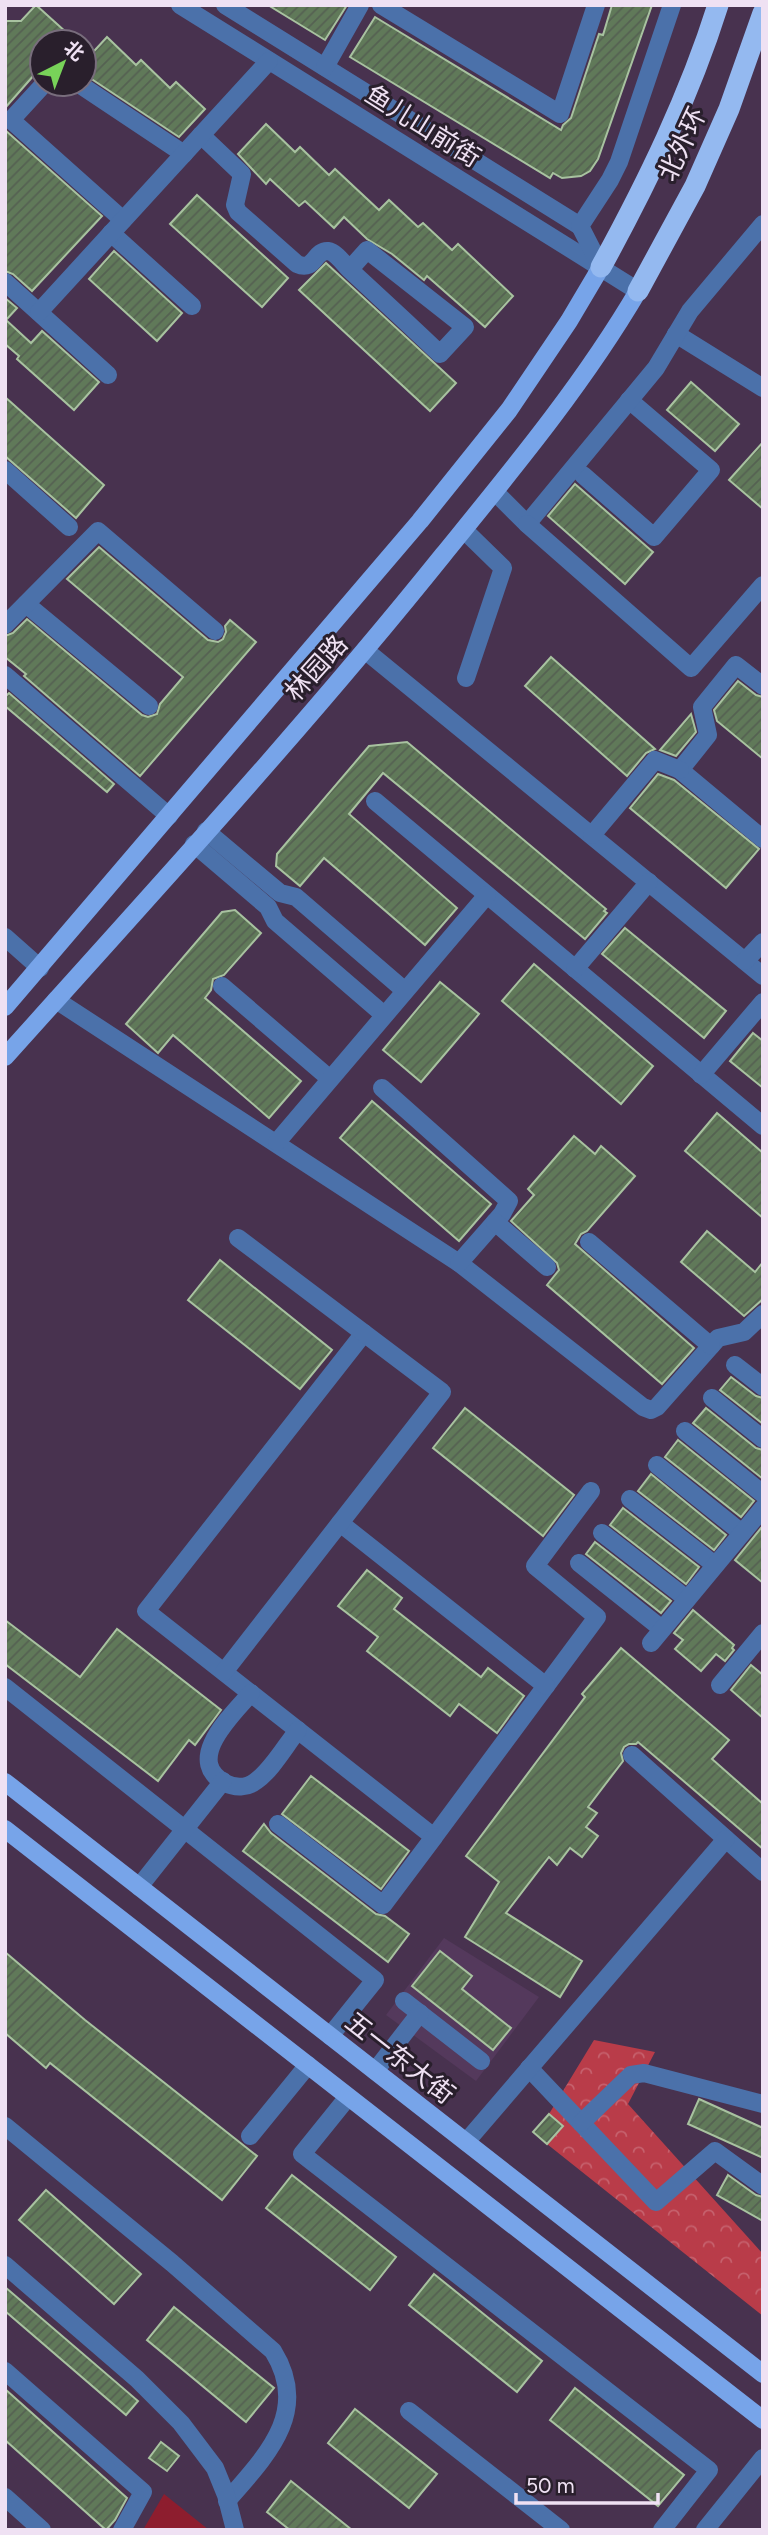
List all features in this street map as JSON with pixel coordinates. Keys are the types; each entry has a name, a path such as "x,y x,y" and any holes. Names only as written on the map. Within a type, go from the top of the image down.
{"highway":[{"name":"北外环","path":"601,267 640,196 674,122 718,5"},
{"name":"北外环","path":"638,291 695,186 761,26"}],"main road":[{"name":"林园路","path":"5,1007 420,521 509,410 569,321 601,267"},
{"name":"林园路","path":"5,1058 366,651 565,402 608,342 638,291"},
{"name":"五一东大街","path":"5,1782 763,2374"},
{"path":"5,1829 763,2420"}],"street":[{"name":"鱼儿山前街","path":"180,5 638,291"},
{"path":"225,5 580,226 601,267"},
{"path":"324,67 360,5"},
{"path":"381,5 560,114 596,5"},
{"path":"580,226 619,162 672,5"},
{"path":"39,312 269,61"},
{"path":"98,96 184,153"},
{"path":"31,98 8,122 117,227 191,306"},
{"path":"201,135 242,174 234,205 238,212 297,264 303,267 310,265 321,253 328,251 440,354 465,327 367,250 350,270"},
{"path":"527,524 656,369 690,311 763,225"},
{"path":"5,282 108,375"},
{"path":"676,334 763,388"},
{"path":"583,475 654,537 710,470 629,400"},
{"path":"5,470 69,527"},
{"path":"495,492 527,524 691,668 763,585"},
{"path":"464,530 503,568 466,678"},
{"path":"5,625 98,531 215,631"},
{"path":"26,604 149,706"},
{"path":"366,651 763,976"},
{"path":"680,770 708,735 702,707 736,665 763,687"},
{"path":"5,676 170,816"},
{"path":"592,835 655,760 680,770 763,839"},
{"path":"375,801 763,1126"},
{"path":"200,838 280,893 296,897 404,990"},
{"path":"200,838 268,907 275,922 383,1014"},
{"path":"575,969 649,882"},
{"path":"277,1142 383,1014 487,895"},
{"path":"5,937 40,968"},
{"path":"745,961 763,942"},
{"path":"222,986 329,1078"},
{"path":"56,1000 459,1263 643,1407 651,1409 664,1402 723,1335 744,1332 763,1314"},
{"path":"701,1075 763,1002"},
{"path":"382,1088 509,1201 495,1222 459,1263"},
{"path":"495,1222 547,1267"},
{"path":"224,1672 442,1392 238,1238"},
{"path":"589,1242 711,1346"},
{"path":"364,1333 146,1611 434,1837"},
{"path":"735,1365 763,1387"},
{"path":"712,1398 763,1439"},
{"path":"685,1431 763,1494"},
{"path":"657,1465 742,1533"},
{"path":"278,1824 383,1905 597,1617 535,1566 592,1491"},
{"path":"630,1499 715,1565"},
{"path":"579,1563 657,1636 763,1508"},
{"path":"340,1523 546,1686"},
{"path":"602,1533 687,1599"},
{"path":"720,1685 763,1633"},
{"path":"5,1687 375,1980 330,2036"},
{"path":"251,1693 216,1736 210,1748 211,1767 223,1781 242,1787 260,1779 298,1730"},
{"path":"632,1755 763,1872"},
{"path":"139,1887 223,1781"},
{"path":"466,2142 726,1839"},
{"path":"404,2001 481,2061"},
{"path":"375,2071 420,2013"},
{"path":"250,2136 308,2065"},
{"path":"529,2068 656,2202 715,2151 763,2186"},
{"path":"581,2123 631,2075 644,2073 763,2104"},
{"path":"348,2097 302,2154 709,2470 662,2530"},
{"path":"5,2126 253,2333 273,2351 284,2369 287,2387 286,2411 279,2431 270,2449 227,2501"},
{"path":"5,2265 137,2379 181,2423 215,2468 235,2530"},
{"path":"5,2371 143,2492 122,2530"},
{"path":"409,2411 561,2530"},
{"path":"705,2530 763,2458"},
{"path":"5,2497 43,2530"}],"shaded area":[{"path":"444,1938 539,1997 476,2081 386,2015"},
{"path":"164,2494 209,2530 143,2530"}],"green space":[{"path":"594,2040 655,2052 628,2104 763,2254 763,2316 547,2144 563,2126 549,2114"}],"building":[{"path":"36,5 61,28 28,28 28,82 5,108 5,21 21,21"},
{"path":"268,5 347,5 325,40"},
{"path":"612,5 652,5 598,159 590,171 581,176 562,178 553,173 550,178 350,57 375,17 561,130 571,118 599,34 603,35"},
{"path":"107,37 136,65 141,60 170,88 176,82 205,109 179,137 98,83 98,47"},
{"path":"266,124 295,152 300,147 329,175 335,169 379,210 389,200 418,227 423,223 452,250 458,244 513,296 485,327 427,276 424,280 392,254 367,239 344,217 334,228 305,201 299,206 270,179 266,184 238,154"},
{"path":"5,130 102,216 32,291 13,274 5,271"},
{"path":"197,195 288,278 262,307 170,224"},
{"path":"114,251 182,313 157,341 89,279"},
{"path":"326,263 456,383 430,411 299,290"},
{"path":"5,298 17,308 6,320 31,343 42,331 99,382 74,410 17,359 19,356 5,344"},
{"path":"691,382 739,424 715,451 667,410"},
{"path":"5,397 104,485 76,518 5,456"},
{"path":"763,442 763,509 729,480"},
{"path":"575,484 653,552 625,584 548,516"},
{"path":"99,547 208,640 218,642 223,639 225,626 230,620 256,642 140,776 5,657 5,636 13,633 27,619 142,715 148,717 157,714 160,704 183,677 67,579"},
{"path":"551,657 655,749 646,753 627,776 525,686"},
{"path":"738,681 763,697 763,759 717,721 714,710"},
{"path":"9,693 114,784 107,792 5,706 5,697"},
{"path":"691,714 696,732 676,756 660,750"},
{"path":"407,742 606,909 604,911 607,913 585,939 383,773 349,814 457,908 425,945 324,858 300,886 276,866 277,854 369,746"},
{"path":"658,774 674,780 759,849 726,888 630,808"},
{"path":"235,910 261,933 224,975 213,979 211,990 205,998 301,1081 269,1118 173,1035 158,1053 126,1024 222,912"},
{"path":"625,928 726,1011 704,1038 602,954"},
{"path":"534,964 653,1066 621,1104 502,1001"},
{"path":"440,982 479,1014 421,1082 383,1050"},
{"path":"753,1033 763,1041 763,1088 730,1061"},
{"path":"372,1101 491,1204 459,1241 340,1138"},
{"path":"717,1113 763,1153 763,1218 685,1151"},
{"path":"574,1136 595,1154 601,1146 635,1176 587,1231 581,1234 575,1244 694,1348 662,1384 547,1285 559,1270 557,1263 511,1221 534,1195 528,1189"},
{"path":"707,1231 755,1272 763,1262 763,1299 744,1316 681,1262"},
{"path":"220,1260 332,1350 300,1389 188,1300"},
{"path":"731,1377 756,1396 763,1398 763,1424 720,1390"},
{"path":"465,1408 574,1495 543,1536 433,1448"},
{"path":"706,1408 756,1448 763,1450 763,1479 693,1423"},
{"path":"678,1440 754,1501 741,1517 665,1457"},
{"path":"651,1474 726,1535 714,1550 638,1491"},
{"path":"623,1508 699,1567 686,1584 610,1525"},
{"path":"761,1528 763,1529 763,1583 735,1560"},
{"path":"595,1542 671,1601 661,1613 586,1554"},
{"path":"367,1570 402,1598 394,1609 481,1677 488,1668 524,1696 497,1733 459,1704 450,1716 367,1651 378,1637 338,1606"},
{"path":"693,1610 734,1645 734,1650 725,1661 716,1654 701,1671 675,1649 683,1640 674,1633"},
{"path":"5,1620 80,1677 117,1629 221,1710 195,1745 189,1740 158,1781 5,1664"},
{"path":"621,1648 729,1740 712,1759 763,1804 763,1849 638,1742 624,1747 621,1753 623,1761 588,1807 597,1813 586,1827 598,1836 582,1857 570,1848 557,1865 549,1857 506,1913 582,1961 560,1997 465,1937 499,1882 466,1856 585,1697 582,1694"},
{"path":"751,1665 763,1675 763,1718 731,1690"},
{"path":"311,1776 409,1851 381,1889 282,1814"},
{"path":"264,1824 271,1833 376,1914 385,1916 409,1934 388,1962 243,1851"},
{"path":"440,1951 472,1976 462,1989 511,2028 493,2050 412,1986"},
{"path":"5,1952 85,2020 257,2156 222,2200 50,2063 46,2068 5,2033"},
{"path":"699,2099 763,2128 763,2158 688,2124"},
{"path":"549,2114 563,2126 547,2144 533,2132"},
{"path":"292,2175 396,2257 370,2290 266,2208"},
{"path":"728,2175 763,2197 763,2221 717,2195"},
{"path":"46,2190 141,2274 114,2304 19,2220"},
{"path":"434,2274 542,2361 517,2392 409,2305"},
{"path":"5,2287 138,2401 126,2415 5,2311"},
{"path":"174,2307 274,2388 246,2422 147,2340"},
{"path":"575,2388 684,2475 658,2506 550,2420"},
{"path":"5,2389 127,2498 106,2530 5,2440"},
{"path":"355,2409 437,2474 409,2508 328,2443"},
{"path":"161,2442 179,2456 167,2471 149,2458"},
{"path":"291,2481 352,2530 290,2530 267,2512"}]}
